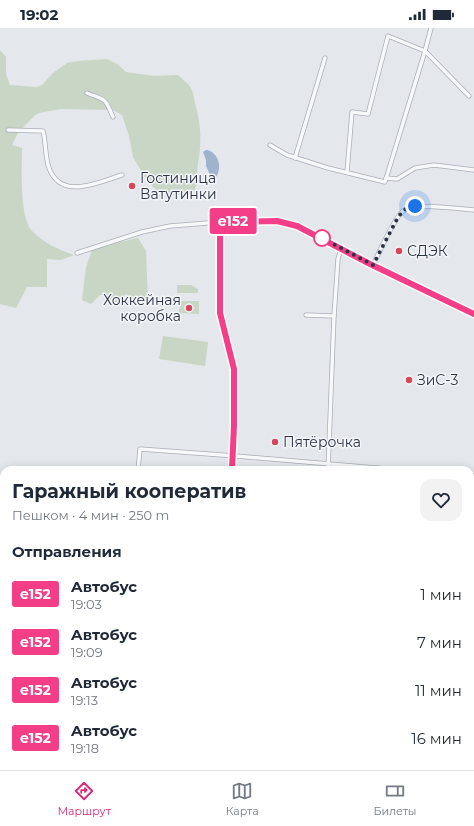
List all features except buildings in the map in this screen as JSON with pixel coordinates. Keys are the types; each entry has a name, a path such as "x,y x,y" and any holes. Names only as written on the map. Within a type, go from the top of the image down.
{"street":[{"path":"270,145 295,158 385,182 431,28"},
{"path":"347,172 352,112 368,114 388,36 425,51 469,96"},
{"path":"295,158 325,58"},
{"path":"87,93 102,98 107,103 113,117"},
{"path":"8,130 43,131 49,167 56,179 73,188 87,186 122,175"},
{"path":"386,178 397,179 415,168 434,166 474,170"},
{"path":"373,265 398,217 407,209 420,206 474,210"},
{"path":"77,253 155,229 220,222 284,222 304,229 373,265 474,314"},
{"path":"220,222 220,313 234,369 232,466"},
{"path":"328,464 334,316 338,259 342,249"},
{"path":"306,315 334,316"},
{"path":"138,466 140,449 352,466"}],"green space":[{"path":"0,50 6,57 6,74 10,85 37,87 42,85 53,73 67,63 107,59 117,64 126,72 154,76 178,75 192,90 199,119 200,134 197,181 195,189 190,195 169,195 159,192 144,176 133,157 129,136 122,115 113,110 61,109 39,113 34,116 18,133 12,145 22,148 22,191 25,215 32,231 52,246 74,255 61,260 47,259 47,287 27,287 16,308 0,304"},
{"path":"138,238 146,251 148,302 143,304 126,294 117,302 108,302 107,295 100,295 91,304 82,300 86,267 93,248"},
{"path":"177,285 191,285 198,289 198,293 177,293"},
{"name":"Хоккейная коробка","path":"180,301 199,301 199,314 179,313"},
{"path":"163,336 208,342 205,366 159,359"}],"water":[{"path":"206,150 214,153 218,160 219,169 216,177 211,177 206,166 206,160 203,152"}],"bus line":[{"name":"е152","path":"232,466 234,363 220,313 220,222 277,221 297,226 370,264 474,314"}],"place":[{"name":"Гостиница Ватутинки","path":"132,186"},
{"name":"СДЭК","path":"399,251"},
{"name":"Хоккейная коробка","path":"189,308"},
{"name":"ЗиС-3","path":"409,380"},
{"name":"Пятёрочка","path":"275,442"}],"route":[{"path":"322,238 373,265 400,214 404,210 415,206"}]}
